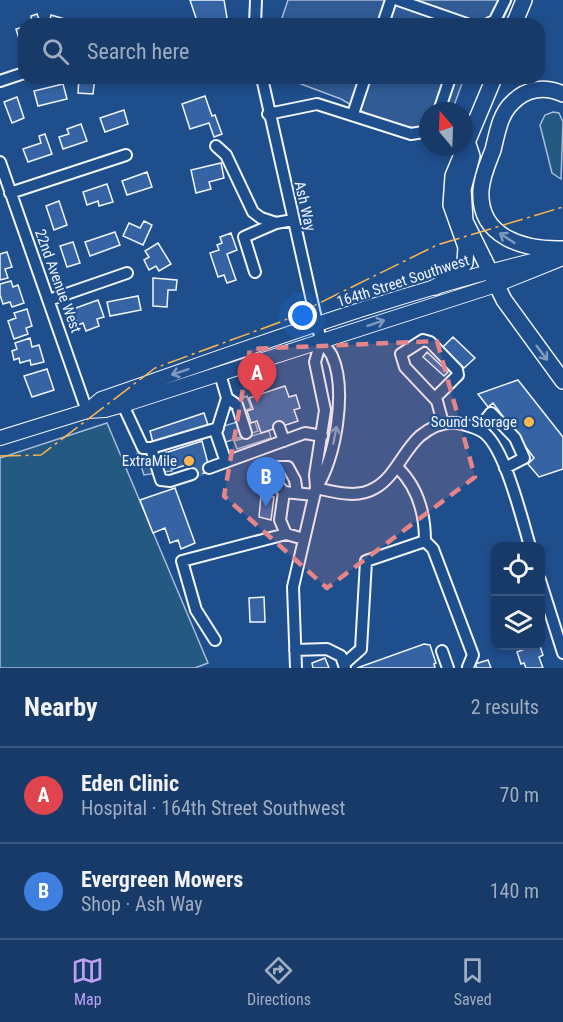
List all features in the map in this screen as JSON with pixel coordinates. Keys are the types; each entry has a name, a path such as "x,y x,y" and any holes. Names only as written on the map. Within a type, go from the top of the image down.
{"highway":[{"path":"516,18 524,0"},
{"path":"473,131 492,84"},
{"path":"563,93 536,89 521,95 512,103 503,117 481,192 489,221 503,237 525,246 563,251"},
{"path":"435,287 454,277 465,262 466,247 451,204 453,176 460,156"},
{"path":"472,156 463,189 465,221 496,285 521,326 563,381"}],"main road":[{"name":"164th Street Southwest","path":"87,411 101,399 317,326 435,287 563,251"},
{"name":"164th Street Southwest","path":"0,438 87,411 105,410 123,405 220,374 496,285 563,258"}],"street":[{"path":"255,18 256,0"},
{"path":"385,18 391,0"},
{"path":"398,0 450,18"},
{"path":"496,18 505,0"},
{"path":"0,81 18,75"},
{"name":"Ash Way","path":"263,84 317,326 321,341 332,357 339,394 334,443 326,474 315,491"},
{"path":"353,114 363,84"},
{"path":"442,102 448,84"},
{"path":"268,114 317,104 411,134 419,133"},
{"path":"216,146 226,155 253,212 261,218 276,223"},
{"path":"10,193 126,154"},
{"name":"22nd Avenue West","path":"0,162 87,411"},
{"path":"255,272 244,237 276,223 293,220"},
{"path":"49,300 127,273"},
{"path":"435,398 458,375 457,370 430,342 423,340 401,354 405,368 435,398 443,423"},
{"name":"Ash Way","path":"296,668 293,587 315,491 324,400 315,362 321,341"},
{"path":"220,374 227,398 216,433 226,462"},
{"path":"227,398 237,405 246,433"},
{"path":"123,405 143,448 151,448 218,428"},
{"path":"478,429 491,413 514,438 524,458 504,468"},
{"path":"297,493 295,480 288,467 272,467 271,478 284,492 297,493 315,491 359,494 375,488 397,467 418,438 431,428 443,423 456,422 478,429 493,442 529,542"},
{"path":"279,427 284,441"},
{"path":"209,468 305,433 321,436"},
{"path":"151,448 161,480 170,481 192,474"},
{"path":"397,467 412,482 425,520 425,541 434,549 473,656 466,667"},
{"path":"284,492 280,520 286,534"},
{"path":"215,640 196,610 182,561 286,534 303,538"},
{"path":"295,650 327,649 341,656 344,666 361,649 366,561 425,541"},
{"path":"545,596 563,652"},
{"path":"442,651 448,668"}],"highlighted area":[{"path":"437,341 475,477 327,588 224,496 250,349"}],"shaded area":[{"path":"288,0 512,0 504,18 282,18"},
{"path":"301,84 462,84 455,102 419,102 419,134 403,135 341,99"},
{"path":"553,112 559,113 563,122 561,179 552,173 540,125 545,115"},
{"path":"247,396 251,408 244,411 249,423 255,422 258,431 226,442 222,430 224,426 237,422 233,409 240,399"},
{"path":"107,423 208,663 195,668 0,668 0,458"},
{"path":"269,431 271,438 237,449 234,441"},
{"path":"165,449 172,471 144,475 137,454"}],"building":[{"path":"190,0 224,0 227,18 196,18"},
{"path":"63,84 67,99 38,106 34,91"},
{"path":"79,84 94,84 93,94 78,93"},
{"path":"205,96 222,134 214,137 209,123 190,129 182,104"},
{"path":"17,97 24,118 12,123 4,102"},
{"path":"124,110 128,124 105,132 100,118"},
{"path":"81,124 87,141 63,149 59,137 69,134 67,129"},
{"path":"45,134 52,154 28,162 23,149 41,143 39,136"},
{"path":"221,163 224,178 209,182 211,189 196,193 191,170"},
{"path":"147,172 152,187 127,195 122,181"},
{"path":"107,184 113,202 99,206 98,201 87,205 83,192"},
{"path":"59,201 67,225 54,230 46,206"},
{"path":"144,221 152,225 143,245 123,236 129,223 140,228"},
{"path":"115,232 120,245 90,256 85,242"},
{"path":"231,233 237,250 227,254 236,280 227,283 224,275 218,277 210,253 219,250 217,245 222,243 220,237"},
{"path":"73,242 80,263 67,267 60,246"},
{"path":"158,243 171,264 159,271 156,266 149,270 144,260 149,257 145,251"},
{"path":"7,252 12,267 5,269 8,278 0,280 0,254"},
{"path":"153,278 177,280 176,290 168,290 167,307 153,306"},
{"path":"11,281 13,287 18,285 24,303 12,307 10,302 3,304 0,295 0,284"},
{"path":"138,296 141,310 110,316 107,302"},
{"path":"98,300 104,317 97,319 99,326 86,331 83,323 78,325 73,309"},
{"path":"27,309 32,326 26,328 28,334 14,339 8,321 16,318 14,313"},
{"path":"453,337 475,358 464,368 443,347"},
{"path":"30,338 32,347 39,345 44,362 31,365 30,360 20,363 19,358 14,360 12,351 17,349 15,343"},
{"path":"427,352 448,372 444,376 423,357"},
{"path":"47,369 54,390 32,397 24,376"},
{"name":"Sound Storage","path":"518,380 563,437 563,469 539,477 528,464 534,458 493,403 488,407 478,394"},
{"path":"285,386 289,397 296,395 300,408 294,410 298,421 261,433 257,421 251,423 247,411 253,409 249,398"},
{"path":"204,413 208,425 153,443 150,431"},
{"name":"ExtraMile","path":"202,441 210,471 193,477 189,464 173,469 168,452"},
{"path":"175,488 195,543 181,549 178,540 170,543 165,528 153,533 140,500"},
{"path":"261,495 274,497 271,520 259,517"},
{"path":"264,597 265,622 250,622 249,598"},
{"path":"424,644 430,645 436,663 435,668 357,668"},
{"path":"541,650 543,655 539,657 543,668 526,668 524,663 521,664 517,652"},
{"path":"325,658 329,668 313,668 312,663"},
{"path":"488,660 491,668 477,668 475,664"}],"tunnel":[{"path":"192,474 209,468"}],"power":[{"path":"0,456 41,455 155,368 283,321 437,245 563,207"}],"place":[{"name":"Eden Clinic","path":"257,403"},
{"name":"Sound Storage","path":"529,422"},
{"name":"ExtraMile","path":"189,461"},
{"name":"Evergreen Mowers","path":"266,507"}]}
